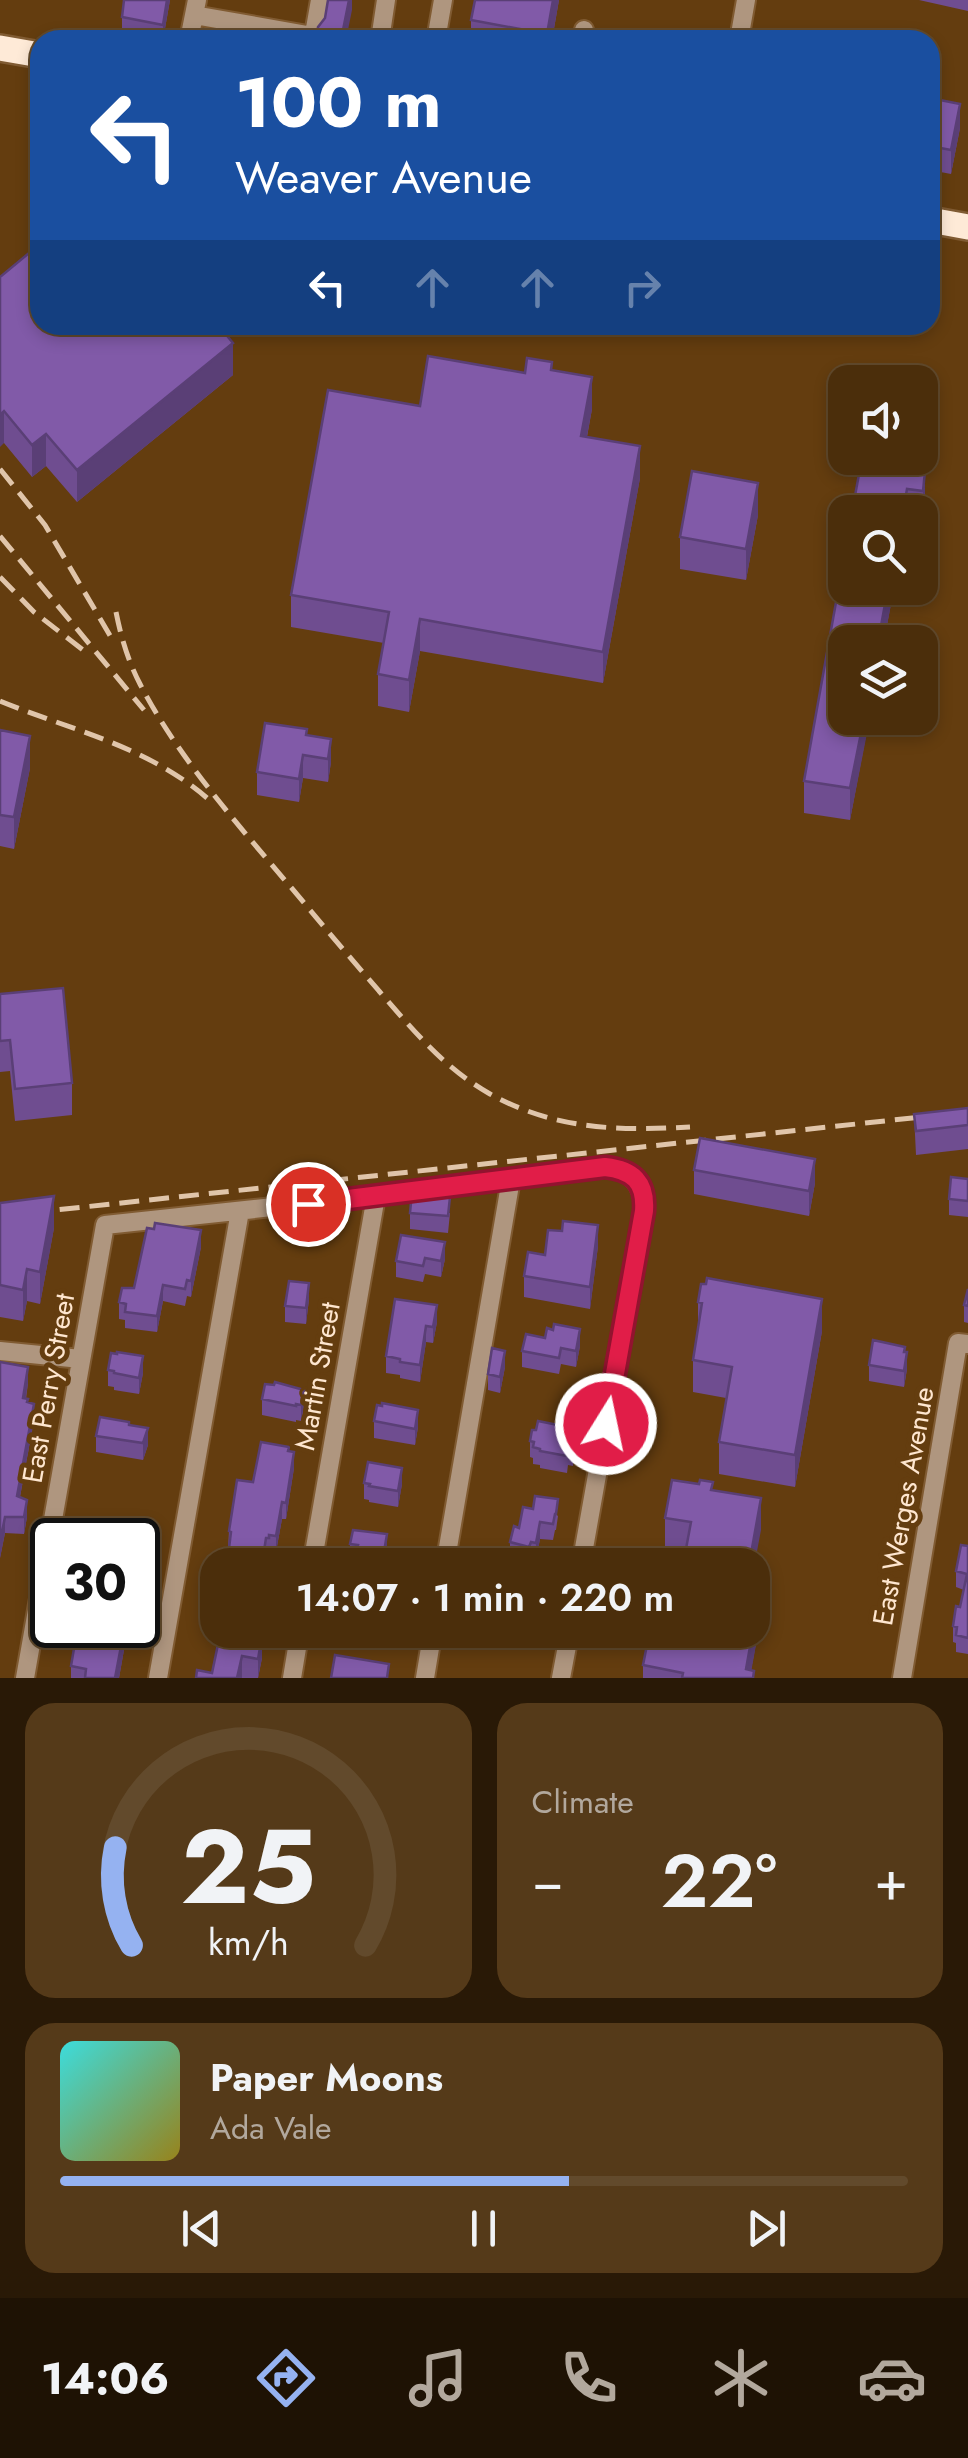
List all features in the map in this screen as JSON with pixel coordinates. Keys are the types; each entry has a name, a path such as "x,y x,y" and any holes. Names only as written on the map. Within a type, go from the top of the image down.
{"main road":[{"path":"0,48 30,53"},
{"path":"940,222 968,227"}],"street":[{"path":"314,30 320,0"},
{"path":"382,30 386,0"},
{"path":"438,30 443,0"},
{"path":"742,30 746,0"},
{"path":"195,7 283,30"},
{"path":"158,1678 240,1211 605,1167 630,1173 644,1200 644,1211 584,1548"},
{"path":"448,1548 511,1179"},
{"name":"Martin Street","path":"315,1548 376,1196"},
{"name":"East Perry Street","path":"25,1678 105,1225 240,1211"},
{"name":"East Werges Avenue","path":"902,1678 963,1343"},
{"path":"0,1351 81,1359"},
{"path":"292,1678 297,1648"},
{"path":"425,1678 431,1648"},
{"path":"561,1678 567,1648"}],"building":[{"path":"124,0 167,0 163,25 122,17"},
{"path":"328,0 349,0 343,30 318,30 325,18"},
{"path":"475,0 553,0 548,30 471,20"},
{"path":"940,100 960,104 951,150 940,148"},
{"path":"30,252 30,335 226,335 233,343 77,470 46,434 32,445 4,411 0,415 0,277"},
{"path":"428,356 525,373 527,358 552,362 551,370 592,377 581,436 640,446 603,652 420,619 409,680 378,674 389,612 291,595 328,390 420,406"},
{"path":"692,471 758,483 746,549 680,537"},
{"path":"859,475 925,475 923,491 855,495"},
{"path":"836,605 885,605 881,625 832,625"},
{"path":"828,647 828,735 861,735 850,788 804,781"},
{"path":"265,723 307,729 306,735 331,739 328,759 303,755 299,779 257,772"},
{"path":"0,730 30,736 14,817 0,815"},
{"path":"63,988 72,1083 15,1089 10,1040 0,1041 0,994"},
{"path":"968,1108 968,1125 916,1131 914,1114"},
{"path":"700,1138 815,1159 809,1191 694,1170"},
{"path":"951,1177 968,1179 968,1201 949,1199"},
{"path":"412,1192 450,1197 448,1216 410,1213"},
{"path":"54,1196 40,1272 27,1269 23,1290 0,1285 0,1203"},
{"path":"563,1221 598,1225 590,1287 524,1276 528,1252 545,1255 548,1230 562,1231"},
{"path":"155,1223 201,1230 191,1281 187,1280 185,1289 163,1285 157,1316 125,1312 126,1304 119,1302 122,1288 134,1288 147,1228 154,1229"},
{"path":"401,1235 445,1242 441,1261 425,1258 423,1266 396,1261"},
{"path":"707,1278 822,1299 795,1455 719,1442 732,1367 693,1360 701,1284 706,1284"},
{"path":"289,1281 309,1283 306,1308 285,1306"},
{"path":"395,1299 437,1305 433,1327 426,1326 420,1365 386,1356"},
{"path":"554,1324 580,1329 576,1351 561,1348 559,1358 522,1351 526,1334 545,1338 547,1328 553,1330"},
{"path":"873,1340 905,1347 904,1371 869,1365"},
{"path":"492,1348 505,1351 500,1377 488,1374"},
{"path":"111,1353 143,1356 139,1378 108,1370"},
{"path":"0,1362 28,1367 23,1398 34,1404 17,1496 27,1500 24,1517 5,1517 0,1542"},
{"path":"275,1382 304,1390 301,1405 262,1399 265,1384"},
{"path":"377,1405 418,1410 415,1429 374,1421"},
{"path":"100,1417 148,1428 143,1443 96,1436"},
{"path":"538,1421 573,1428 573,1449 568,1448 567,1456 533,1447 532,1430 536,1430"},
{"path":"261,1442 289,1447 288,1451 294,1452 276,1536 266,1538 264,1548 229,1548 237,1480 253,1482"},
{"path":"368,1462 402,1468 398,1491 364,1483"},
{"path":"672,1480 713,1482 711,1490 761,1498 752,1548 686,1548 691,1522 665,1518"},
{"path":"535,1496 558,1499 553,1524 540,1522 536,1543 531,1542 529,1547 510,1542 514,1526 519,1528 523,1507 533,1509"},
{"path":"353,1530 387,1534 385,1548 357,1548 358,1545 350,1544"},
{"path":"961,1545 968,1546 968,1638 956,1635 957,1627 953,1626 967,1574 956,1571"},
{"path":"74,1648 121,1648 115,1678 85,1678 86,1669 71,1666"},
{"path":"217,1648 260,1648 258,1659 242,1656 237,1678 196,1678 197,1670 212,1673"},
{"path":"646,1648 750,1648 746,1669 754,1671 753,1678 682,1678 683,1673 643,1665"},
{"path":"335,1655 389,1664 387,1678 331,1678"}],"railway":[{"path":"0,469 45,525 115,644"},
{"path":"0,536 144,710"},
{"path":"0,577 34,612 83,650"},
{"path":"116,612 125,649 140,684 195,770 351,958 444,1060 490,1094 539,1115 612,1128 690,1127"},
{"path":"0,701 134,752 207,798"},
{"path":"0,1216 968,1112"}],"route":[{"path":"308,1204 605,1167 630,1173 641,1188 644,1211 606,1424"}]}
